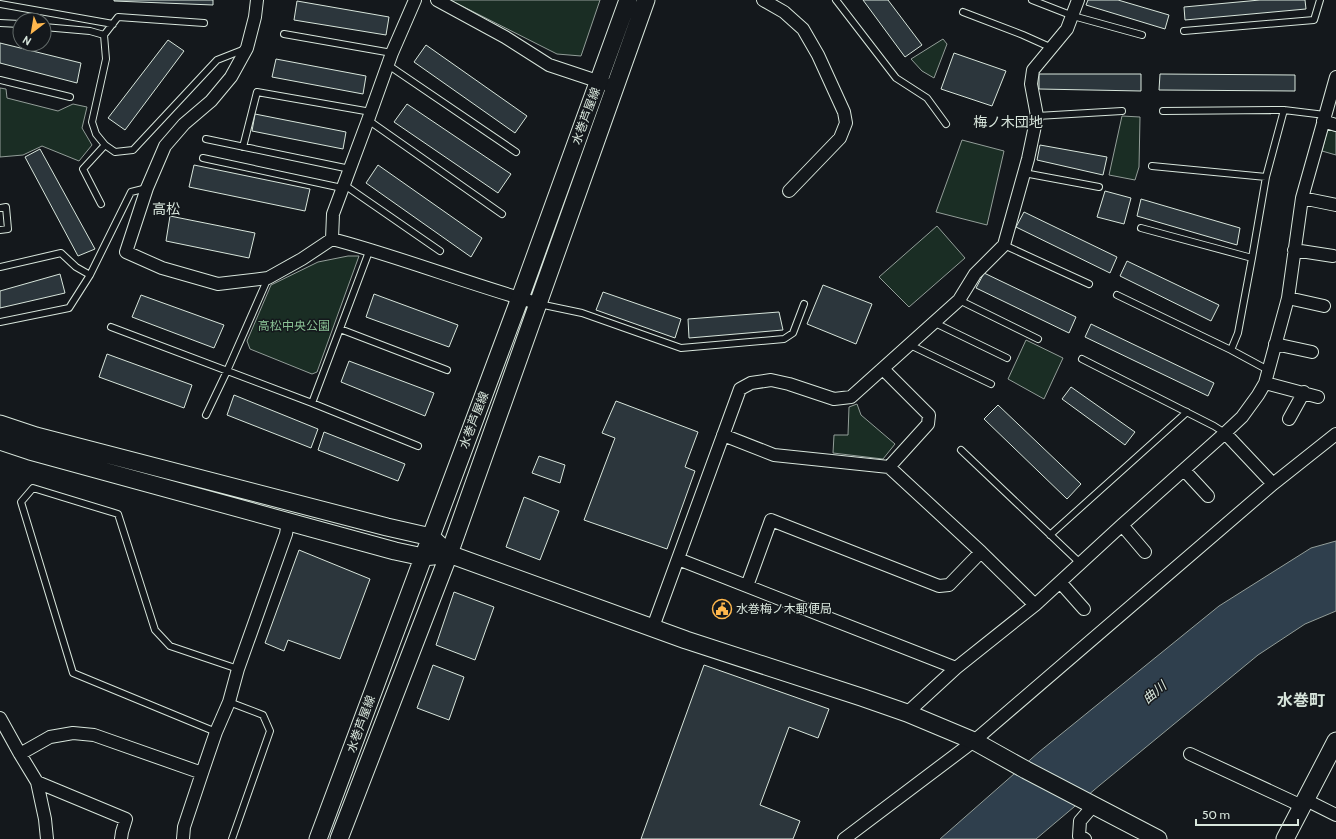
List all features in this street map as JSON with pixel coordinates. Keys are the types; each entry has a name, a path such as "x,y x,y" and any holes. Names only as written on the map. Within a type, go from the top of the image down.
{"street":[{"path":"257,0 255,17 247,48 231,77 212,101 184,124 165,146 147,188 126,252 162,268 218,284 268,278 302,259 332,239 370,249 507,295 538,303"},
{"path":"332,239 333,214 392,53 415,0"},
{"path":"437,0 505,37 548,65 615,87"},
{"name":"水巻芦屋線","path":"318,839 520,298 628,0"},
{"name":"水巻芦屋線","path":"339,839 449,554 646,0"},
{"path":"763,0 784,12 803,29 818,55 844,112 846,123 840,138 789,191"},
{"path":"653,628 740,388 751,383 771,380 789,384 834,399 851,397 959,300 975,274 1004,244 1007,238 1028,159 1037,116 1031,84 1033,70 1067,29 1078,0"},
{"path":"907,713 956,668 1035,605 1122,525 1226,433 1242,417 1258,395 1265,383 1288,298 1302,198 1336,77"},
{"path":"1324,118 1336,125"},
{"path":"1302,198 1336,205"},
{"path":"1294,250 1333,256"},
{"path":"1288,298 1324,306"},
{"path":"1275,344 1312,352"},
{"path":"883,369 929,414 928,424 889,468"},
{"path":"1265,383 1318,396"},
{"path":"1289,419 1304,392"},
{"path":"0,424 43,438 431,537 449,554 686,640 907,713 974,741 1158,839"},
{"path":"1226,433 1273,484"},
{"path":"844,839 974,741 1273,484 1336,434"},
{"path":"723,435 774,456 889,468 981,552 1035,605"},
{"path":"0,441 30,451 288,522 423,557 449,554"},
{"path":"1184,470 1208,496"},
{"path":"747,586 771,520 939,586 949,585 981,552"},
{"path":"183,839 184,827 202,772 216,732 229,702 238,669 286,534 288,522"},
{"path":"1122,525 1145,552"},
{"path":"678,559 956,668"},
{"path":"1060,582 1084,609"},
{"path":"0,718 37,782 45,819 47,839"},
{"path":"20,754 50,737 72,733 94,735 202,772"},
{"path":"1285,839 1336,741"},
{"path":"1190,754 1304,803 1336,815"},
{"path":"37,782 126,819 121,839"},
{"path":"1085,839 1079,836 1080,821 1090,804"}],"lane":[{"path":"836,0 896,78 928,98 946,124"},
{"path":"1032,0 1072,16 1142,35"},
{"path":"1184,31 1314,20 1320,0"},
{"path":"0,4 113,24"},
{"path":"963,12 1023,34 1052,48"},
{"path":"204,23 118,17 104,34 106,59 92,122 96,134 105,145 115,152 133,150 217,60 247,48"},
{"path":"0,23 12,24"},
{"path":"52,27 104,34"},
{"path":"284,34 392,53"},
{"path":"388,65 516,152"},
{"path":"0,80 70,97"},
{"path":"243,147 257,92 370,116 502,214"},
{"path":"1163,111 1284,110 1324,118"},
{"path":"1231,350 1238,333 1266,177 1284,110"},
{"path":"1037,116 1122,111"},
{"path":"206,139 350,169"},
{"path":"101,204 83,169 105,145"},
{"path":"203,158 343,186 440,251"},
{"path":"1152,166 1266,177"},
{"path":"1024,173 1099,187"},
{"path":"0,322 69,308 90,275 131,192 147,188"},
{"path":"0,208 6,207 8,229 0,230"},
{"path":"1141,228 1252,258"},
{"path":"1004,244 1089,284"},
{"path":"312,403 370,249"},
{"path":"0,267 61,253 76,268 90,275"},
{"path":"206,415 268,278"},
{"path":"1117,295 1231,350 1268,370"},
{"path":"959,300 1038,339"},
{"path":"538,303 582,313 681,348 784,339 793,333 804,304"},
{"path":"935,323 1007,358"},
{"path":"111,327 312,403 418,446"},
{"path":"340,329 447,370"},
{"path":"910,345 991,384"},
{"path":"1082,359 1226,433"},
{"path":"1050,535 1187,412"},
{"path":"961,450 1080,563"},
{"path":"216,732 73,673 21,502 33,488 118,514 155,630 170,646 238,669"},
{"path":"229,702 263,715 270,731 232,839"}],"green space":[{"path":"450,0 600,0 581,56 557,54"},
{"path":"943,39 947,44 934,78 922,71 911,59"},
{"path":"0,88 6,89 7,98 58,111 73,104 87,107 82,128 92,145 79,161 42,146 23,155 0,157"},
{"path":"1122,116 1140,117 1139,167 1135,180 1109,175"},
{"path":"1328,127 1336,129 1336,155 1322,151"},
{"path":"962,140 1004,151 987,225 936,212"},
{"path":"937,226 965,258 909,307 879,277"},
{"name":"高松中央公園","path":"348,256 359,256 317,372 312,374 250,349 247,341 271,285 318,262"},
{"path":"1026,340 1063,358 1044,399 1008,379"},
{"path":"857,404 861,415 895,444 883,459 833,453 834,435 848,435 849,407"}],"water":[{"name":"曲川","path":"1336,541 1336,611 1305,624 1258,655 1036,839 940,839 1039,752 1219,606 1311,548"}],"building":[{"path":"213,0 213,5 114,1"},
{"path":"863,0 888,0 922,45 905,57"},
{"path":"1088,0 1118,0 1169,15 1165,29 1086,5"},
{"path":"1260,0 1305,0 1306,9 1185,20 1184,7"},
{"path":"297,1 389,17 386,35 294,20"},
{"path":"168,40 184,51 125,130 108,118"},
{"path":"0,43 12,46 12,52 36,52 81,63 77,83 0,63"},
{"path":"426,45 527,116 515,133 414,62"},
{"path":"954,53 1006,71 992,106 941,89"},
{"path":"276,59 366,76 363,94 272,77"},
{"path":"1039,74 1141,74 1141,91 1039,89"},
{"path":"1160,74 1295,75 1295,91 1159,90"},
{"path":"407,104 511,174 498,193 394,122"},
{"path":"255,114 346,132 343,149 252,131"},
{"path":"1040,145 1107,157 1103,175 1037,160"},
{"path":"40,149 95,249 78,256 25,157"},
{"path":"194,165 310,189 305,211 189,187"},
{"path":"378,165 482,238 471,257 366,183"},
{"path":"1105,191 1131,198 1124,224 1097,217"},
{"path":"1141,199 1240,228 1237,245 1137,216"},
{"path":"1024,212 1117,257 1110,273 1016,227"},
{"path":"170,216 255,233 249,258 166,241"},
{"path":"1127,261 1219,305 1211,321 1120,276"},
{"path":"984,273 1076,317 1069,333 976,288"},
{"path":"60,274 65,293 0,308 0,291"},
{"path":"823,285 872,304 856,344 807,324"},
{"path":"603,292 681,319 675,338 596,310"},
{"path":"374,294 458,325 449,347 366,317"},
{"path":"141,295 224,325 214,348 132,317"},
{"path":"779,312 783,330 689,338 688,319"},
{"path":"1091,324 1214,383 1208,396 1085,337"},
{"path":"107,354 192,385 184,408 99,377"},
{"path":"349,361 434,393 425,416 341,382"},
{"path":"1071,387 1135,432 1125,445 1062,399"},
{"path":"234,395 318,429 311,448 227,415"},
{"path":"616,401 698,432 685,467 695,471 667,549 584,520 615,438 602,433"},
{"path":"998,405 1081,484 1067,499 984,419"},
{"path":"324,432 405,464 398,481 318,450"},
{"path":"539,456 565,465 560,483 532,473"},
{"path":"524,497 559,511 540,560 506,547"},
{"path":"299,550 370,579 340,659 288,640 284,651 265,643"},
{"path":"454,592 494,607 475,660 436,645"},
{"path":"433,665 464,677 449,720 417,708"},
{"path":"704,665 829,709 818,738 789,727 760,805 800,821 793,839 641,839"}],"place":[{"name":"水巻梅ノ木郵便局","path":"722,609"}],"district":[{"name":"梅ノ木団地","path":"1008,122"},
{"name":"高松","path":"166,209"},
{"name":"水巻町","path":"1301,700"}]}
